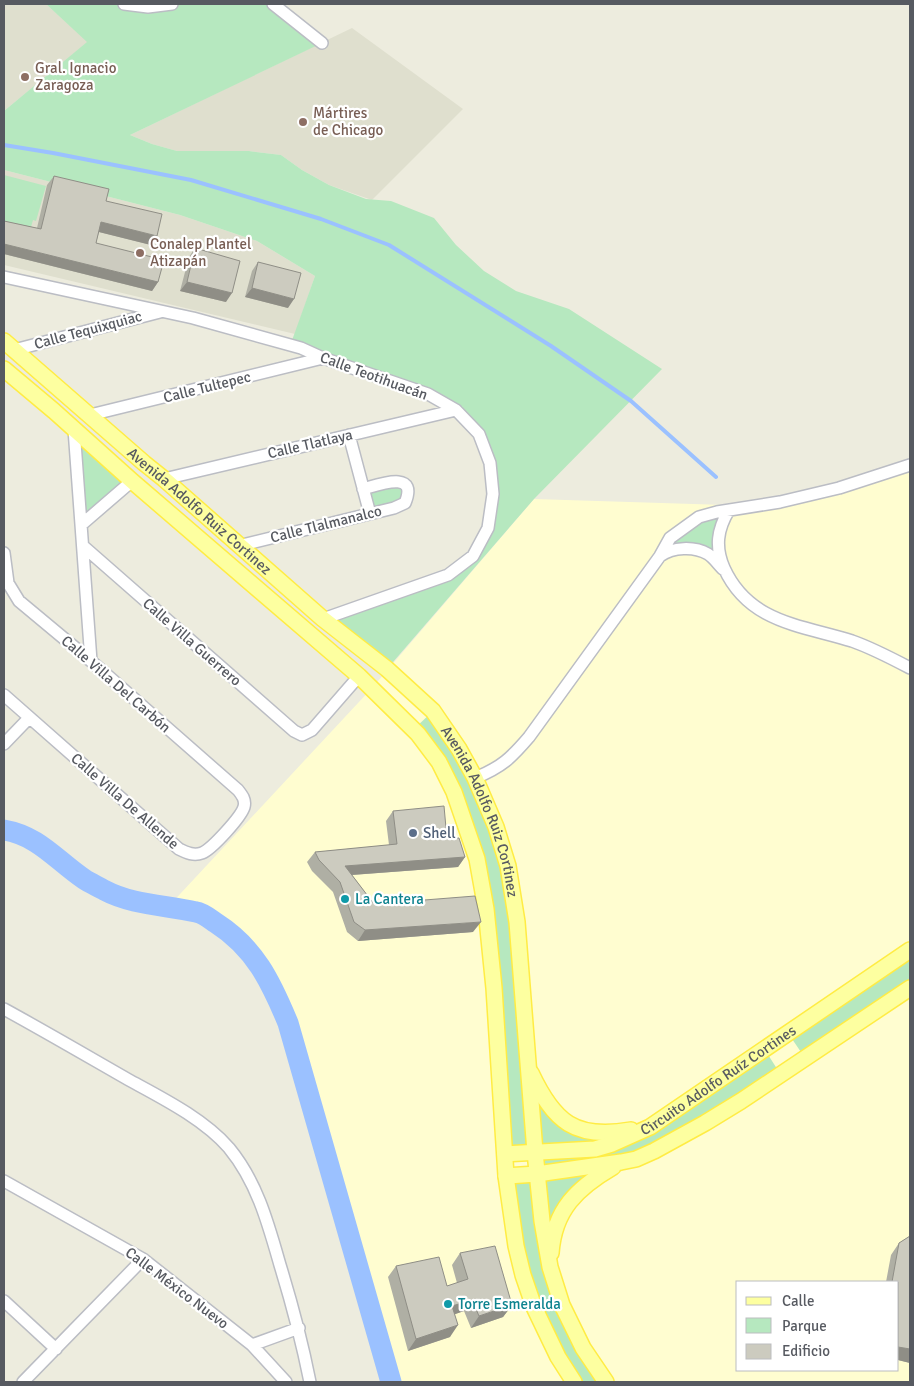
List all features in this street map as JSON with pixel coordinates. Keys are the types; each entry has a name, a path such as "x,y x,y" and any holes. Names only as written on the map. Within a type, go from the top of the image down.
{"main road":[{"name":"Avenida Adolfo Ruiz Cortinez","path":"6,349 34,380 54,411"},
{"name":"Avenida Adolfo Ruiz Cortinez","path":"6,349 68,396 323,619 387,669 433,710 459,749 475,778 496,827 508,866 518,931 527,1066 537,1174 542,1221 550,1267 566,1314 583,1348 606,1382"},
{"name":"Avenida Adolfo Ruiz Cortinez","path":"4,369 359,676 418,734 439,762 454,792 470,836 477,859 485,902 494,988 506,1176 516,1246 534,1307 558,1357 574,1382"},
{"name":"Avenida Adolfo Ruiz Cortinez","path":"34,380 68,396"},
{"path":"418,734 437,716"},
{"path":"439,762 459,749"},
{"name":"Circuito Adolfo Ruíz Cortines","path":"505,1154 595,1149 612,1144 650,1127 910,950"},
{"name":"Circuito Adolfo Ruíz Cortines","path":"506,1176 537,1174 621,1162 636,1159 654,1151 705,1123 781,1075 910,988"},
{"path":"527,1066 547,1103 562,1121 587,1132 614,1133 650,1127"},
{"path":"550,1267 552,1245 562,1210 572,1197 595,1177 621,1162"}],"street":[{"path":"124,4 148,7 172,4"},
{"path":"273,4 322,43"},
{"name":"Calle Teotihuacán","path":"4,277 163,311 301,348 323,358 428,394 456,410 479,434 490,463 493,494 488,528 473,556 448,575 323,619"},
{"name":"Calle Tequixquiac","path":"6,349 163,311"},
{"name":"Calle Tultepec","path":"90,415 323,358"},
{"name":"Calle Tlatlaya","path":"164,479 456,410"},
{"path":"74,429 91,661"},
{"path":"349,435 370,514"},
{"path":"475,778 493,770 511,758 660,556 670,538 698,517 780,502 839,488 910,464"},
{"name":"Calle Tlalmanalco","path":"238,546 370,514 405,503 408,495 407,487 401,481 394,480 363,489"},
{"path":"81,525 132,481"},
{"path":"727,574 720,558 718,537 720,524 729,510"},
{"name":"Calle Villa Guerrero","path":"83,546 302,736 312,730 359,676"},
{"path":"660,556 668,551 686,549 708,554 727,574 745,600 766,614 784,622 853,641 885,654 910,668"},
{"name":"Calle Villa Del Carbón","path":"4,553 8,583 19,601 91,661 238,790 244,797 244,805"},
{"name":"Calle Villa De Allende","path":"4,696 180,849 190,854 200,853 209,848 241,814 244,805"},
{"path":"4,744 29,718"},
{"path":"4,1009 166,1101 209,1130 227,1146 256,1189 299,1328 310,1382"},
{"name":"Calle México Nuevo","path":"4,1181 143,1258 252,1345 286,1382"},
{"path":"23,1382 143,1258"},
{"path":"4,1301 56,1348"},
{"path":"252,1345 299,1328"}],"shaded area":[{"name":"Gral. Ignacio Zaragoza","path":"4,4 46,4 88,42 4,111"},
{"name":"Mártires de Chicago","path":"352,28 463,109 372,200 329,185 302,170 281,155 249,151 177,151 130,135"},
{"name":"Conalep Plantel Atizapán","path":"4,170 180,215 257,241 315,276 295,334 4,265"},
{"path":"910,465 910,1382 391,1382 288,1023 273,988 257,960 231,933 198,912 167,908 372,688 534,499 757,506"}],"green space":[{"path":"46,4 273,4 322,43 130,135 177,151 249,151 281,155 302,170 329,185 366,199 391,201 434,218 456,245 484,271 516,291 569,309 662,369 534,499 387,669 323,619 425,584 473,556 493,494 479,434 456,410 290,346 315,276 257,241 180,215 4,170 4,111 87,42"},
{"path":"4,175 46,186 36,221 33,220 29,234 4,228"},
{"path":"74,429 132,481 81,525"},
{"path":"394,480 408,495 370,514 363,489"},
{"path":"729,510 719,552 708,554 668,551 670,538 699,517"},
{"path":"433,711 445,727 508,866 528,1069 547,1103 587,1132 650,1127 765,1050 781,1075 572,1197 550,1267 606,1382 574,1382 534,1307 506,1176 537,1174 535,1152 505,1154 494,988 468,830 414,729"},
{"path":"910,950 910,987 805,1058 788,1033"}],"building":[{"path":"54,176 109,189 106,201 162,214 157,236 101,222 96,243 164,260 158,282 4,244 4,221 41,229"},
{"path":"195,248 240,261 232,293 187,282"},
{"path":"258,262 301,273 294,299 252,288"},
{"path":"444,806 447,839 459,838 465,857 345,866 374,904 475,896 481,922 365,930 354,922 340,882 319,860 315,852 397,844 393,811"},
{"path":"910,1236 910,1349 899,1347 899,1281 892,1281 899,1243"},
{"name":"Torre Esmeralda","path":"495,1246 512,1305 479,1316 472,1300 452,1306 458,1325 416,1339 396,1266 439,1257 447,1286 468,1279 460,1253"}],"waterway":[{"path":"4,145 191,180 321,219 389,245 551,346 631,401 716,477"},
{"path":"4,830 16,833 37,843 84,879 115,895 137,902 204,915 241,943 260,967 288,1023 391,1382"}],"place":[{"name":"Gral. Ignacio Zaragoza","path":"25,77"},
{"name":"Mártires de Chicago","path":"303,122"},
{"name":"Conalep Plantel Atizapán","path":"140,253"},
{"name":"Shell","path":"413,833"},
{"name":"La Cantera","path":"345,899"},
{"name":"Torre Esmeralda","path":"448,1304"}]}
